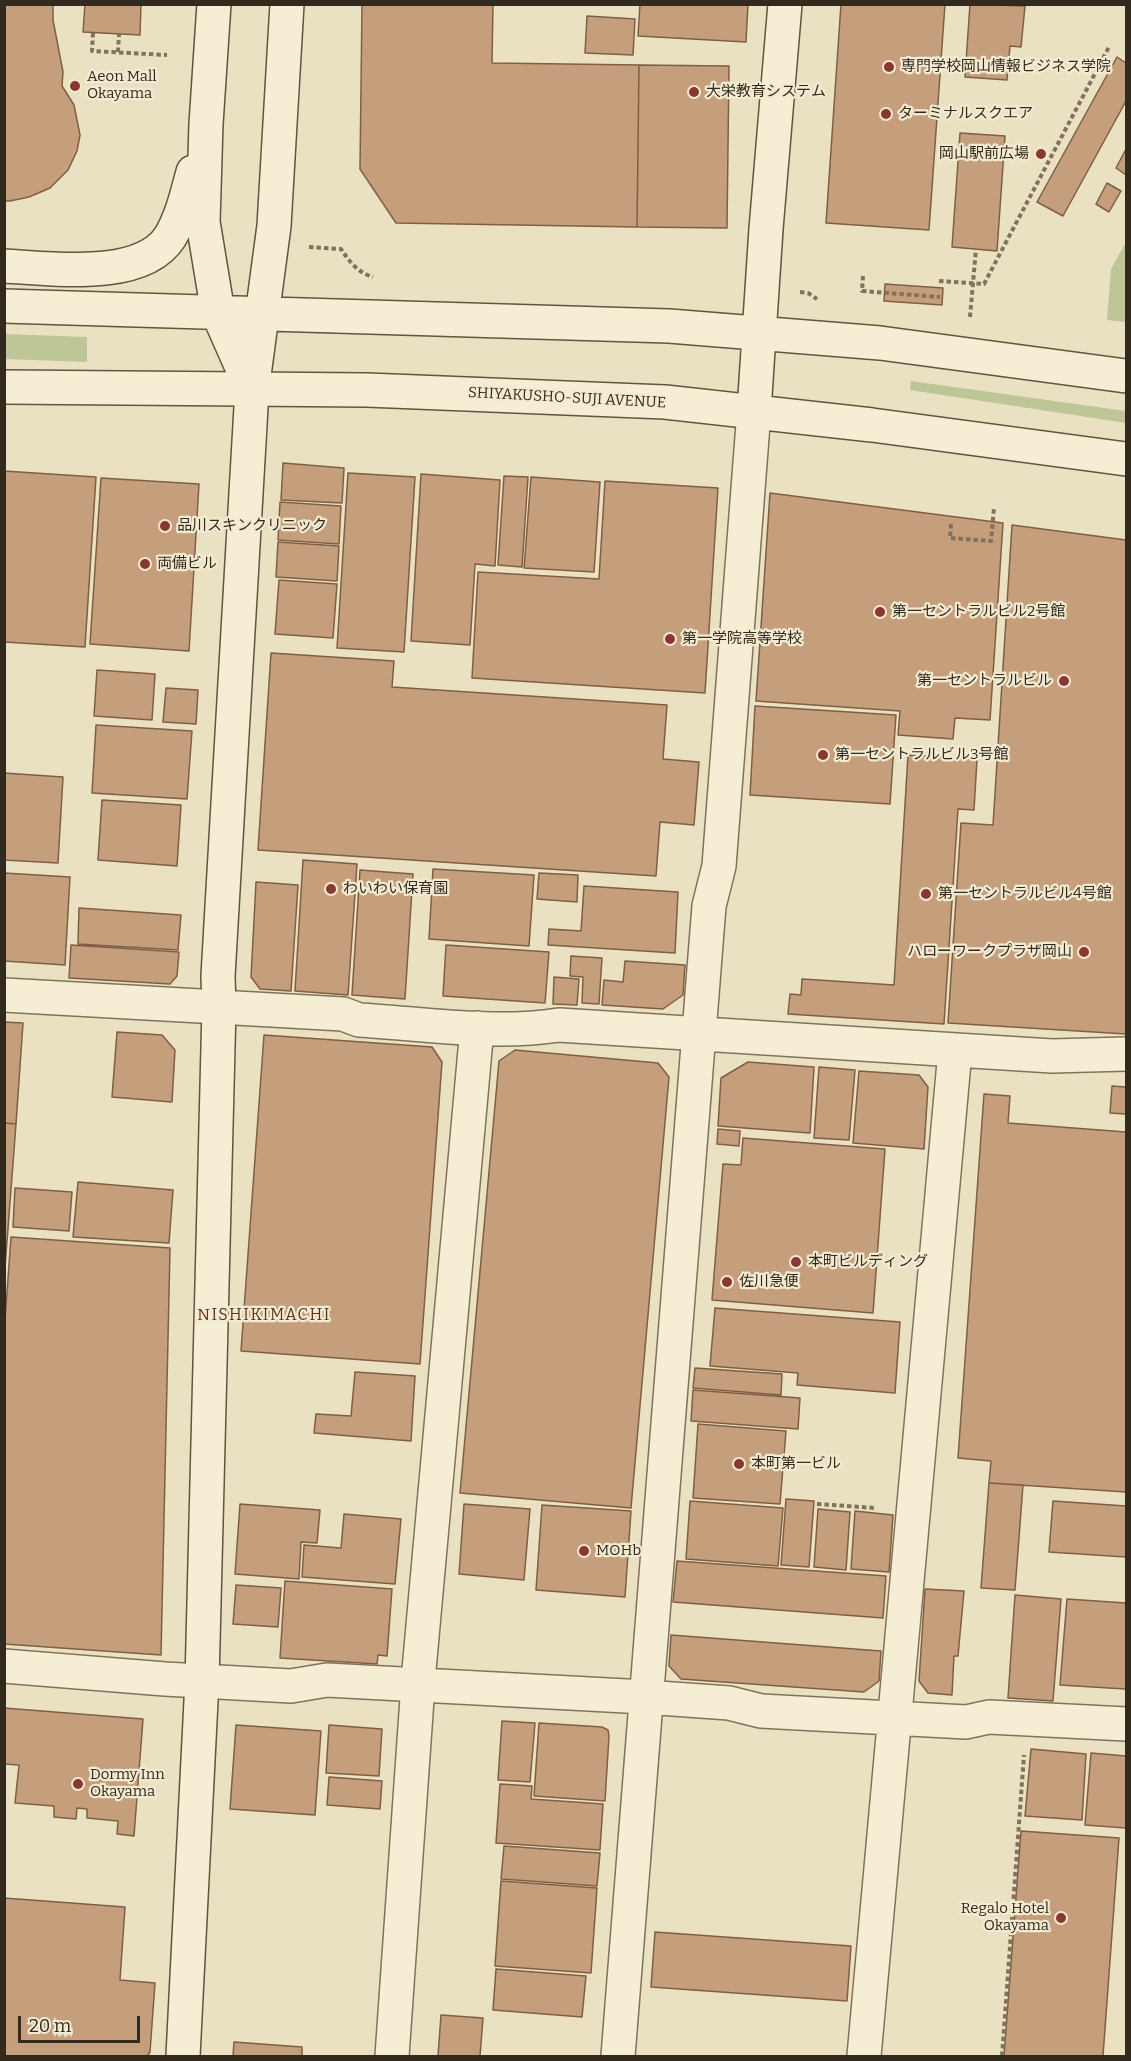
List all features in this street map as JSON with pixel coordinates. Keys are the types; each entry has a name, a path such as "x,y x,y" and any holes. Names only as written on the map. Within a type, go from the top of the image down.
{"street":[{"path":"214,4 206,124 203,222 218,312 252,390"},
{"path":"183,2056 202,1681 218,976 252,390 274,226 287,4"},
{"path":"618,2056 709,906 719,866 785,4"},
{"path":"4,266 107,269 149,255 169,239 178,220 206,124"},
{"path":"4,306 669,326 880,343 1126,376"},
{"name":"SHIYAKUSHO-SUJI AVENUE","path":"4,387 391,391 665,402 872,424 1126,459"},
{"path":"4,995 343,1014 359,1020 477,1028 531,1029 559,1025 1052,1056 1126,1054"},
{"path":"392,2056 418,1686 477,1028"},
{"path":"864,2056 955,1051"},
{"path":"4,1666 291,1686 327,1680 645,1697 729,1703 761,1711 966,1722 988,1717 1126,1724"}],"path":[{"path":"93,33 92,51 167,54"},
{"path":"118,52 119,34"},
{"path":"939,281 984,284 1109,47"},
{"path":"970,319 976,249"},
{"path":"863,276 862,291 940,297"},
{"path":"951,524 950,538 991,541 994,508"},
{"path":"817,1504 912,1511"},
{"path":"1002,2056 1025,1746"}],"green space":[{"path":"1126,242 1126,322 1107,320 1111,269"},
{"path":"5,334 87,337 87,362 5,359"},
{"path":"911,381 1126,411 1126,423 910,390"}],"building":[{"path":"4,4 53,4 53,20 63,72 62,86 74,105 80,135 77,151 68,170 50,188 29,197 10,201 4,201"},
{"path":"85,4 141,4 140,35 83,32"},
{"path":"362,4 493,4 492,63 639,65 637,227 396,223 360,169"},
{"path":"640,4 748,4 746,42 638,36"},
{"name":"ターミナルスクエア","path":"841,4 945,4 929,230 826,223"},
{"path":"970,4 1025,6 1021,47 1010,46 1007,80 965,77"},
{"path":"587,16 635,19 633,55 585,53"},
{"path":"1117,57 1126,63 1126,101 1063,216 1037,202"},
{"path":"639,65 729,66 727,228 637,227"},
{"path":"960,133 1005,136 997,251 952,247"},
{"path":"1126,149 1126,175 1116,168"},
{"path":"1107,183 1121,191 1109,212 1096,204"},
{"path":"885,284 943,288 942,305 884,301"},
{"path":"283,463 344,468 342,503 281,500"},
{"path":"4,471 96,477 85,647 4,642"},
{"path":"348,473 415,477 404,652 337,648"},
{"path":"421,474 500,480 495,566 475,564 470,645 411,641"},
{"path":"504,476 528,477 522,567 498,565"},
{"path":"531,477 600,482 594,572 524,568"},
{"name":"両備ビル","path":"101,478 199,484 189,651 90,644"},
{"path":"605,481 718,488 705,693 472,678 478,572 599,579"},
{"name":"第一セントラルビル2号館","path":"770,493 1003,523 990,720 955,718 953,739 898,735 900,711 756,701"},
{"path":"280,502 341,506 339,544 278,540"},
{"name":"第一セントラルビル","path":"1012,525 1126,540 1126,1034 948,1023 961,823 993,825"},
{"path":"278,542 339,546 337,581 276,577"},
{"path":"279,580 337,584 333,638 275,634"},
{"path":"271,653 394,661 392,687 667,705 663,759 699,762 694,825 660,822 656,876 258,850"},
{"path":"97,670 155,674 152,720 94,716"},
{"path":"166,688 198,690 196,724 163,722"},
{"name":"第一セントラルビル3号館","path":"755,706 896,715 890,804 750,795"},
{"path":"96,725 192,731 187,799 92,793"},
{"name":"第一セントラルビル4号館","path":"908,755 977,759 974,810 958,809 944,1024 788,1014 790,994 801,995 802,979 894,985"},
{"path":"4,773 63,777 58,863 4,860"},
{"path":"102,800 181,805 177,866 98,860"},
{"path":"303,860 357,864 348,995 295,991"},
{"path":"433,869 534,875 529,946 429,939"},
{"path":"360,870 413,874 405,999 352,995"},
{"path":"4,873 70,877 65,965 4,961"},
{"path":"539,873 578,875 577,902 537,899"},
{"path":"256,882 298,885 291,991 260,989 251,977"},
{"path":"584,886 678,892 675,953 548,945 549,929 581,931"},
{"path":"79,908 181,915 178,950 78,944"},
{"path":"71,945 179,952 177,976 170,984 69,978"},
{"path":"446,945 549,952 545,1003 443,996"},
{"path":"571,956 602,958 599,1004 582,1003 583,977 570,976"},
{"path":"625,961 685,965 683,995 663,1009 602,1005 604,980 623,982"},
{"path":"554,977 579,979 577,1005 553,1004"},
{"path":"4,1022 23,1023 16,1124 4,1123"},
{"path":"117,1032 162,1035 175,1050 172,1102 112,1097"},
{"path":"264,1035 432,1047 442,1062 420,1364 241,1351"},
{"path":"515,1050 658,1063 669,1077 631,1508 460,1493 499,1061"},
{"path":"748,1062 814,1067 810,1133 718,1126 721,1078"},
{"path":"819,1067 855,1070 849,1140 814,1138"},
{"path":"859,1071 919,1075 928,1087 924,1149 853,1143"},
{"path":"1112,1086 1126,1087 1126,1114 1110,1113"},
{"path":"984,1094 1010,1096 1008,1123 1126,1132 1126,1492 989,1483 991,1461 958,1458"},
{"path":"4,1123 16,1124 4,1281"},
{"path":"718,1129 740,1131 739,1146 717,1144"},
{"name":"本町ビルディング","path":"743,1138 885,1149 873,1313 712,1300 723,1164 741,1165"},
{"path":"78,1182 173,1190 169,1243 73,1237"},
{"path":"15,1188 72,1192 69,1231 13,1227"},
{"path":"11,1237 170,1248 161,1655 4,1644 4,1334"},
{"path":"715,1308 900,1322 895,1393 797,1385 798,1373 710,1366"},
{"path":"695,1368 782,1374 781,1395 693,1388"},
{"path":"355,1372 415,1376 411,1441 314,1433 316,1414 351,1416"},
{"path":"693,1390 800,1398 798,1429 691,1421"},
{"name":"本町第一ビル","path":"698,1424 786,1431 780,1504 693,1498"},
{"path":"989,1483 1023,1485 1015,1590 981,1588"},
{"path":"786,1499 814,1501 809,1567 781,1565"},
{"path":"690,1501 783,1508 778,1566 686,1559"},
{"path":"1053,1501 1126,1506 1126,1557 1049,1552"},
{"path":"240,1504 320,1510 317,1543 301,1542 299,1579 235,1574"},
{"path":"464,1504 530,1509 524,1580 459,1574"},
{"name":"MOHb","path":"542,1505 631,1511 625,1597 536,1590"},
{"path":"818,1509 850,1512 846,1570 814,1567"},
{"path":"855,1511 893,1515 889,1572 851,1569"},
{"path":"344,1514 401,1519 395,1584 302,1577 304,1545 341,1548"},
{"path":"677,1561 886,1576 883,1618 673,1602"},
{"path":"285,1581 392,1589 387,1656 378,1655 377,1664 280,1658"},
{"path":"236,1585 281,1588 278,1627 233,1624"},
{"path":"925,1589 964,1591 958,1656 954,1656 952,1695 928,1693 919,1681"},
{"path":"1015,1595 1061,1599 1053,1701 1008,1698"},
{"path":"1067,1599 1126,1603 1125,1689 1060,1685"},
{"path":"671,1635 881,1651 879,1681 864,1692 681,1679 669,1666"},
{"name":"Dormy Inn Okayama","path":"4,1708 143,1719 134,1836 117,1834 118,1821 87,1818 87,1809 77,1808 76,1819 54,1817 54,1806 15,1803 19,1765 4,1764"},
{"path":"502,1721 535,1723 530,1782 498,1780"},
{"path":"539,1723 602,1727 608,1730 605,1801 534,1796"},
{"path":"236,1725 321,1731 315,1815 230,1809"},
{"path":"329,1725 382,1729 379,1776 326,1773"},
{"path":"1031,1749 1086,1754 1082,1820 1025,1816"},
{"path":"1091,1753 1126,1756 1126,1828 1085,1825"},
{"path":"329,1777 382,1781 380,1809 327,1805"},
{"path":"500,1784 532,1786 531,1799 603,1804 600,1850 496,1843"},
{"path":"1021,1831 1119,1838 1103,2056 1004,2056"},
{"path":"504,1846 600,1853 597,1886 501,1879"},
{"path":"501,1881 597,1888 591,1973 495,1966"},
{"path":"4,1898 125,1907 120,1980 155,1983 150,2052 147,2056 4,2056"},
{"path":"655,1932 851,1946 847,2001 651,1987"},
{"path":"496,1969 586,1976 582,2017 493,2010"},
{"path":"441,2015 483,2018 480,2056 438,2056"},
{"path":"234,2042 302,2047 302,2056 233,2056"}],"place":[{"name":"専門学校岡山情報ビジネス学院","path":"889,67"},
{"name":"Aeon Mall Okayama","path":"75,86"},
{"name":"大栄教育システム","path":"694,92"},
{"name":"ターミナルスクエア","path":"886,114"},
{"name":"岡山駅前広場","path":"1041,154"},
{"name":"品川スキンクリニック","path":"165,526"},
{"name":"両備ビル","path":"145,564"},
{"name":"第一セントラルビル2号館","path":"880,612"},
{"name":"第一学院高等学校","path":"670,639"},
{"name":"第一セントラルビル","path":"1064,681"},
{"name":"第一セントラルビル3号館","path":"823,755"},
{"name":"わいわい保育園","path":"331,889"},
{"name":"第一セントラルビル4号館","path":"926,894"},
{"name":"ハローワークプラザ岡山","path":"1084,952"},
{"name":"本町ビルディング","path":"796,1262"},
{"name":"佐川急便","path":"727,1282"},
{"name":"本町第一ビル","path":"739,1464"},
{"name":"MOHb","path":"584,1551"},
{"name":"Dormy Inn Okayama","path":"78,1784"},
{"name":"Regalo Hotel Okayama","path":"1061,1918"}],"district":[{"name":"NISHIKIMACHI","path":"264,1316"}]}
